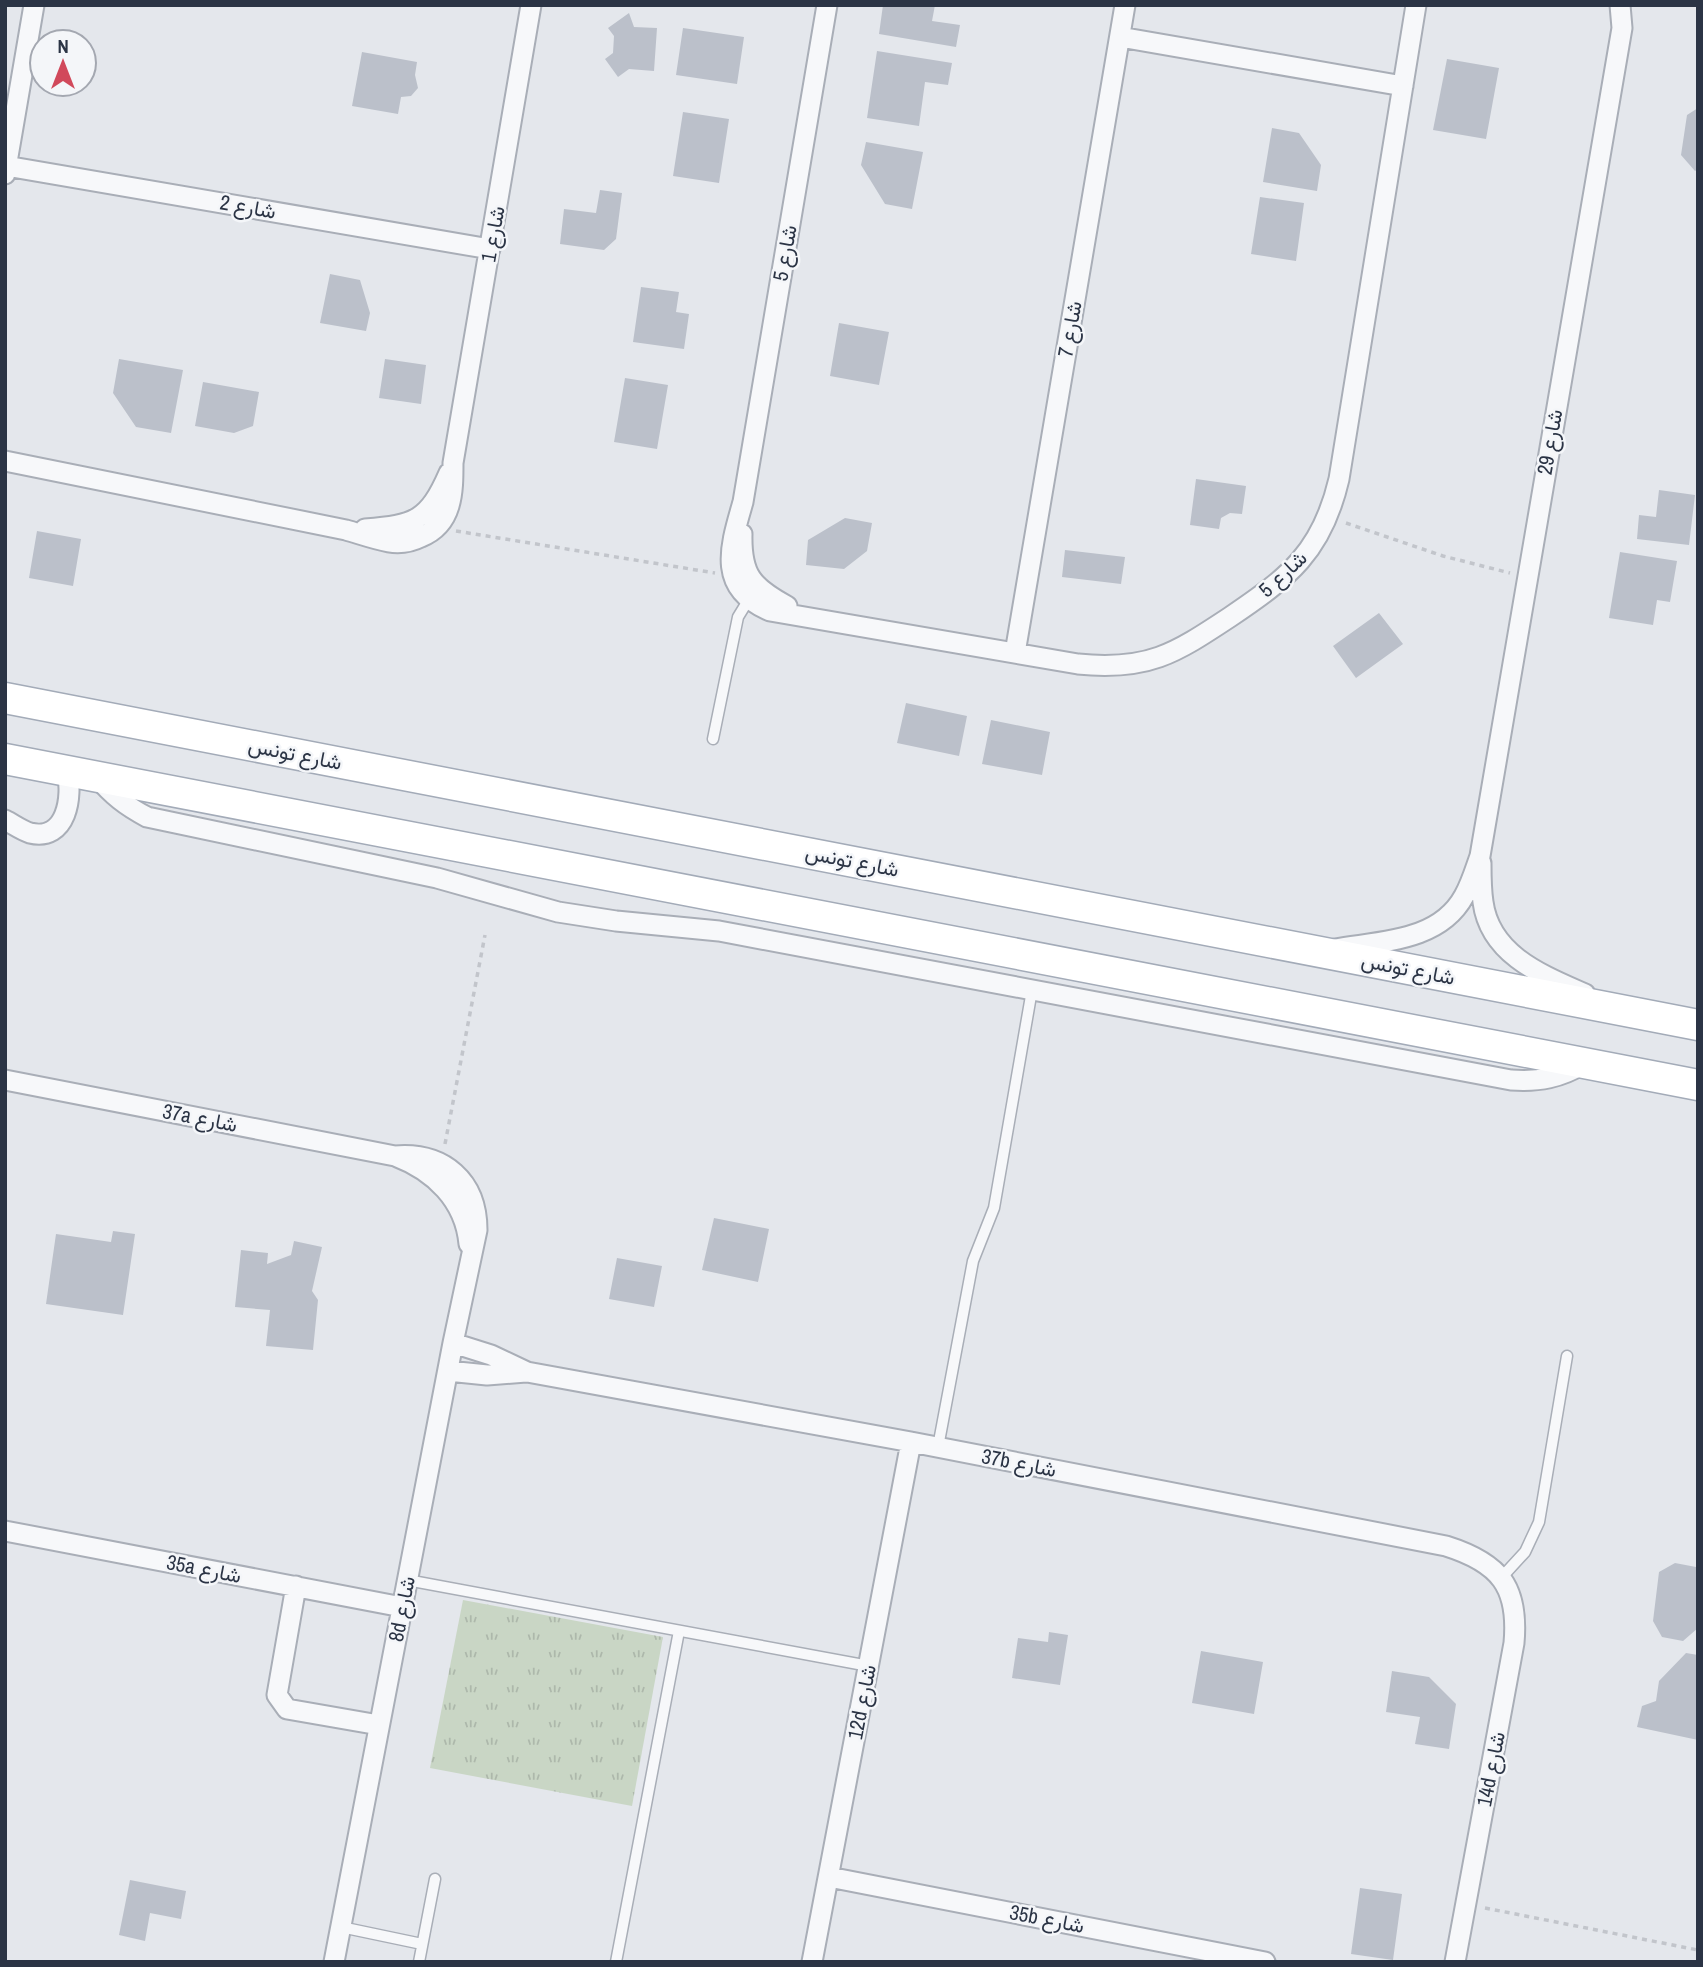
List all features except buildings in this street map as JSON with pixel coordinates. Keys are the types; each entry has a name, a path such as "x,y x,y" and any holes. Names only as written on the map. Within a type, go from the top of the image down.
{"main road":[{"name":"شارع تونس","path":"5,698 1698,1024"},
{"path":"5,759 1698,1085"}],"street":[{"path":"6,170 34,5"},
{"name":"شارع 1","path":"5,461 398,542 416,539 437,528 451,502 453,463 531,5"},
{"name":"شارع 5","path":"827,5 743,502 730,548 729,559 733,576 749,598 770,611 1098,666 1140,664 1181,649 1270,590 1288,575 1317,539 1329,513 1339,480 1416,5"},
{"name":"شارع 7","path":"1015,653 1125,5"},
{"name":"شارع 29","path":"1620,5 1622,27"},
{"name":"شارع 29","path":"1321,952 1417,935 1438,925 1465,895 1480,856 1622,27 1632,5"},
{"path":"1120,37 1403,86"},
{"name":"شارع 2","path":"6,170 490,248"},
{"name":"شارع 1","path":"346,530 389,528 417,519 439,495 453,463"},
{"name":"شارع 5","path":"743,502 742,556 750,579 767,595 806,616"},
{"path":"5,820 30,833 57,827 63,820 69,801 67,771"},
{"path":"97,777 111,794 147,817 437,878 558,912 616,921 719,931 1511,1080 1558,1077 1585,1063"},
{"name":"شارع 29","path":"1480,856 1483,904 1491,927 1508,952 1537,972 1617,1009"},
{"name":"37a شارع","path":"5,1080 395,1156 419,1156 442,1164 456,1187"},
{"name":"37a شارع","path":"395,1156 456,1187"},
{"name":"8d شارع","path":"334,1962 470,1256 456,1187"},
{"name":"37b شارع","path":"453,1343 491,1355 527,1372"},
{"name":"37b شارع","path":"448,1371 487,1375 527,1372 938,1447 1446,1546 1476,1558 1502,1577"},
{"name":"12d شارع","path":"812,1962 911,1442"},
{"name":"35a شارع","path":"5,1531 402,1607"},
{"name":"14d شارع","path":"1455,1962 1514,1643 1514,1609 1502,1577"},
{"path":"296,1586 277,1695 287,1709 379,1725"},
{"name":"35b شارع","path":"829,1877 1265,1962"}],"lane":[{"path":"713,739 737,617 749,598"},
{"path":"938,1447 973,1261 994,1208 1032,990"},
{"path":"1502,1577 1525,1552 1539,1522 1567,1356"},
{"path":"407,1580 869,1665"},
{"path":"616,1962 679,1631"},
{"path":"419,1962 435,1879"},
{"path":"341,1927 422,1944"}],"path":[{"path":"1329,513 1354,527 1443,556 1527,577"},
{"path":"437,528 733,576"},
{"path":"442,1164 485,935"},
{"path":"1465,1905 1698,1951"}],"green space":[{"path":"463,1600 663,1637 632,1806 430,1768"}]}
